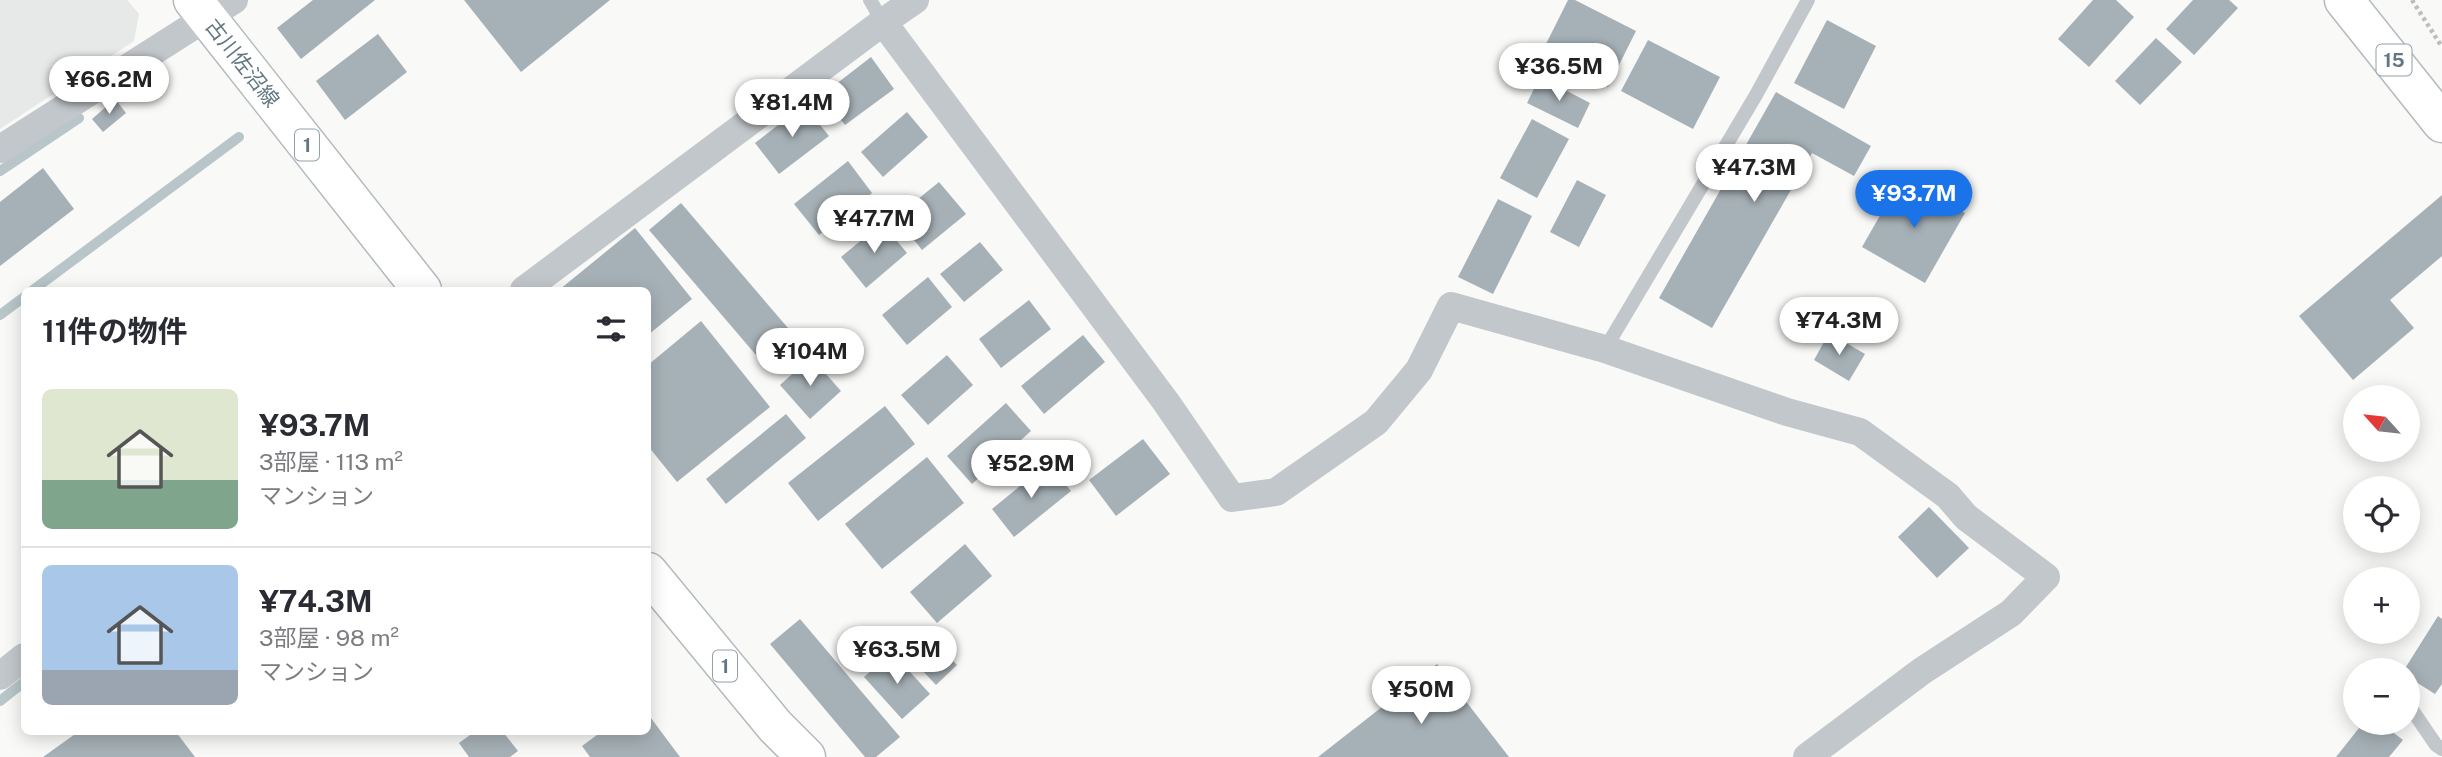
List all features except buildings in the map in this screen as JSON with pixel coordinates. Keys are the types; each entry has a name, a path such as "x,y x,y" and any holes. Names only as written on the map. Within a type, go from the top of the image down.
{"main road":[{"name":"15","path":"2344,0 2432,103"},
{"name":"古川佐沼線","path":"211,6 420,287"},
{"name":"1","path":"651,576 775,726 806,757"}],"street":[{"path":"528,287 876,11 915,0"},
{"path":"0,149 211,6"},
{"path":"876,11 1166,402 1232,498 1276,492 1376,422 1419,370 1451,306 1605,349 1787,412 1860,432 1948,496 1966,517 2046,577 2011,613 1922,671 1807,757"},
{"path":"0,676 21,659"}],"lane":[{"path":"1605,349 1756,95 1808,0"},
{"path":"2420,721 2442,749"}],"path":[{"path":"2412,0 2442,47"}],"shaded area":[{"path":"0,0 127,0 139,14 134,41 0,129"}],"waterway":[{"path":"0,171 79,118"},
{"path":"37,287 239,137"},
{"path":"0,315 21,299"},
{"path":"0,701 21,684"}]}
